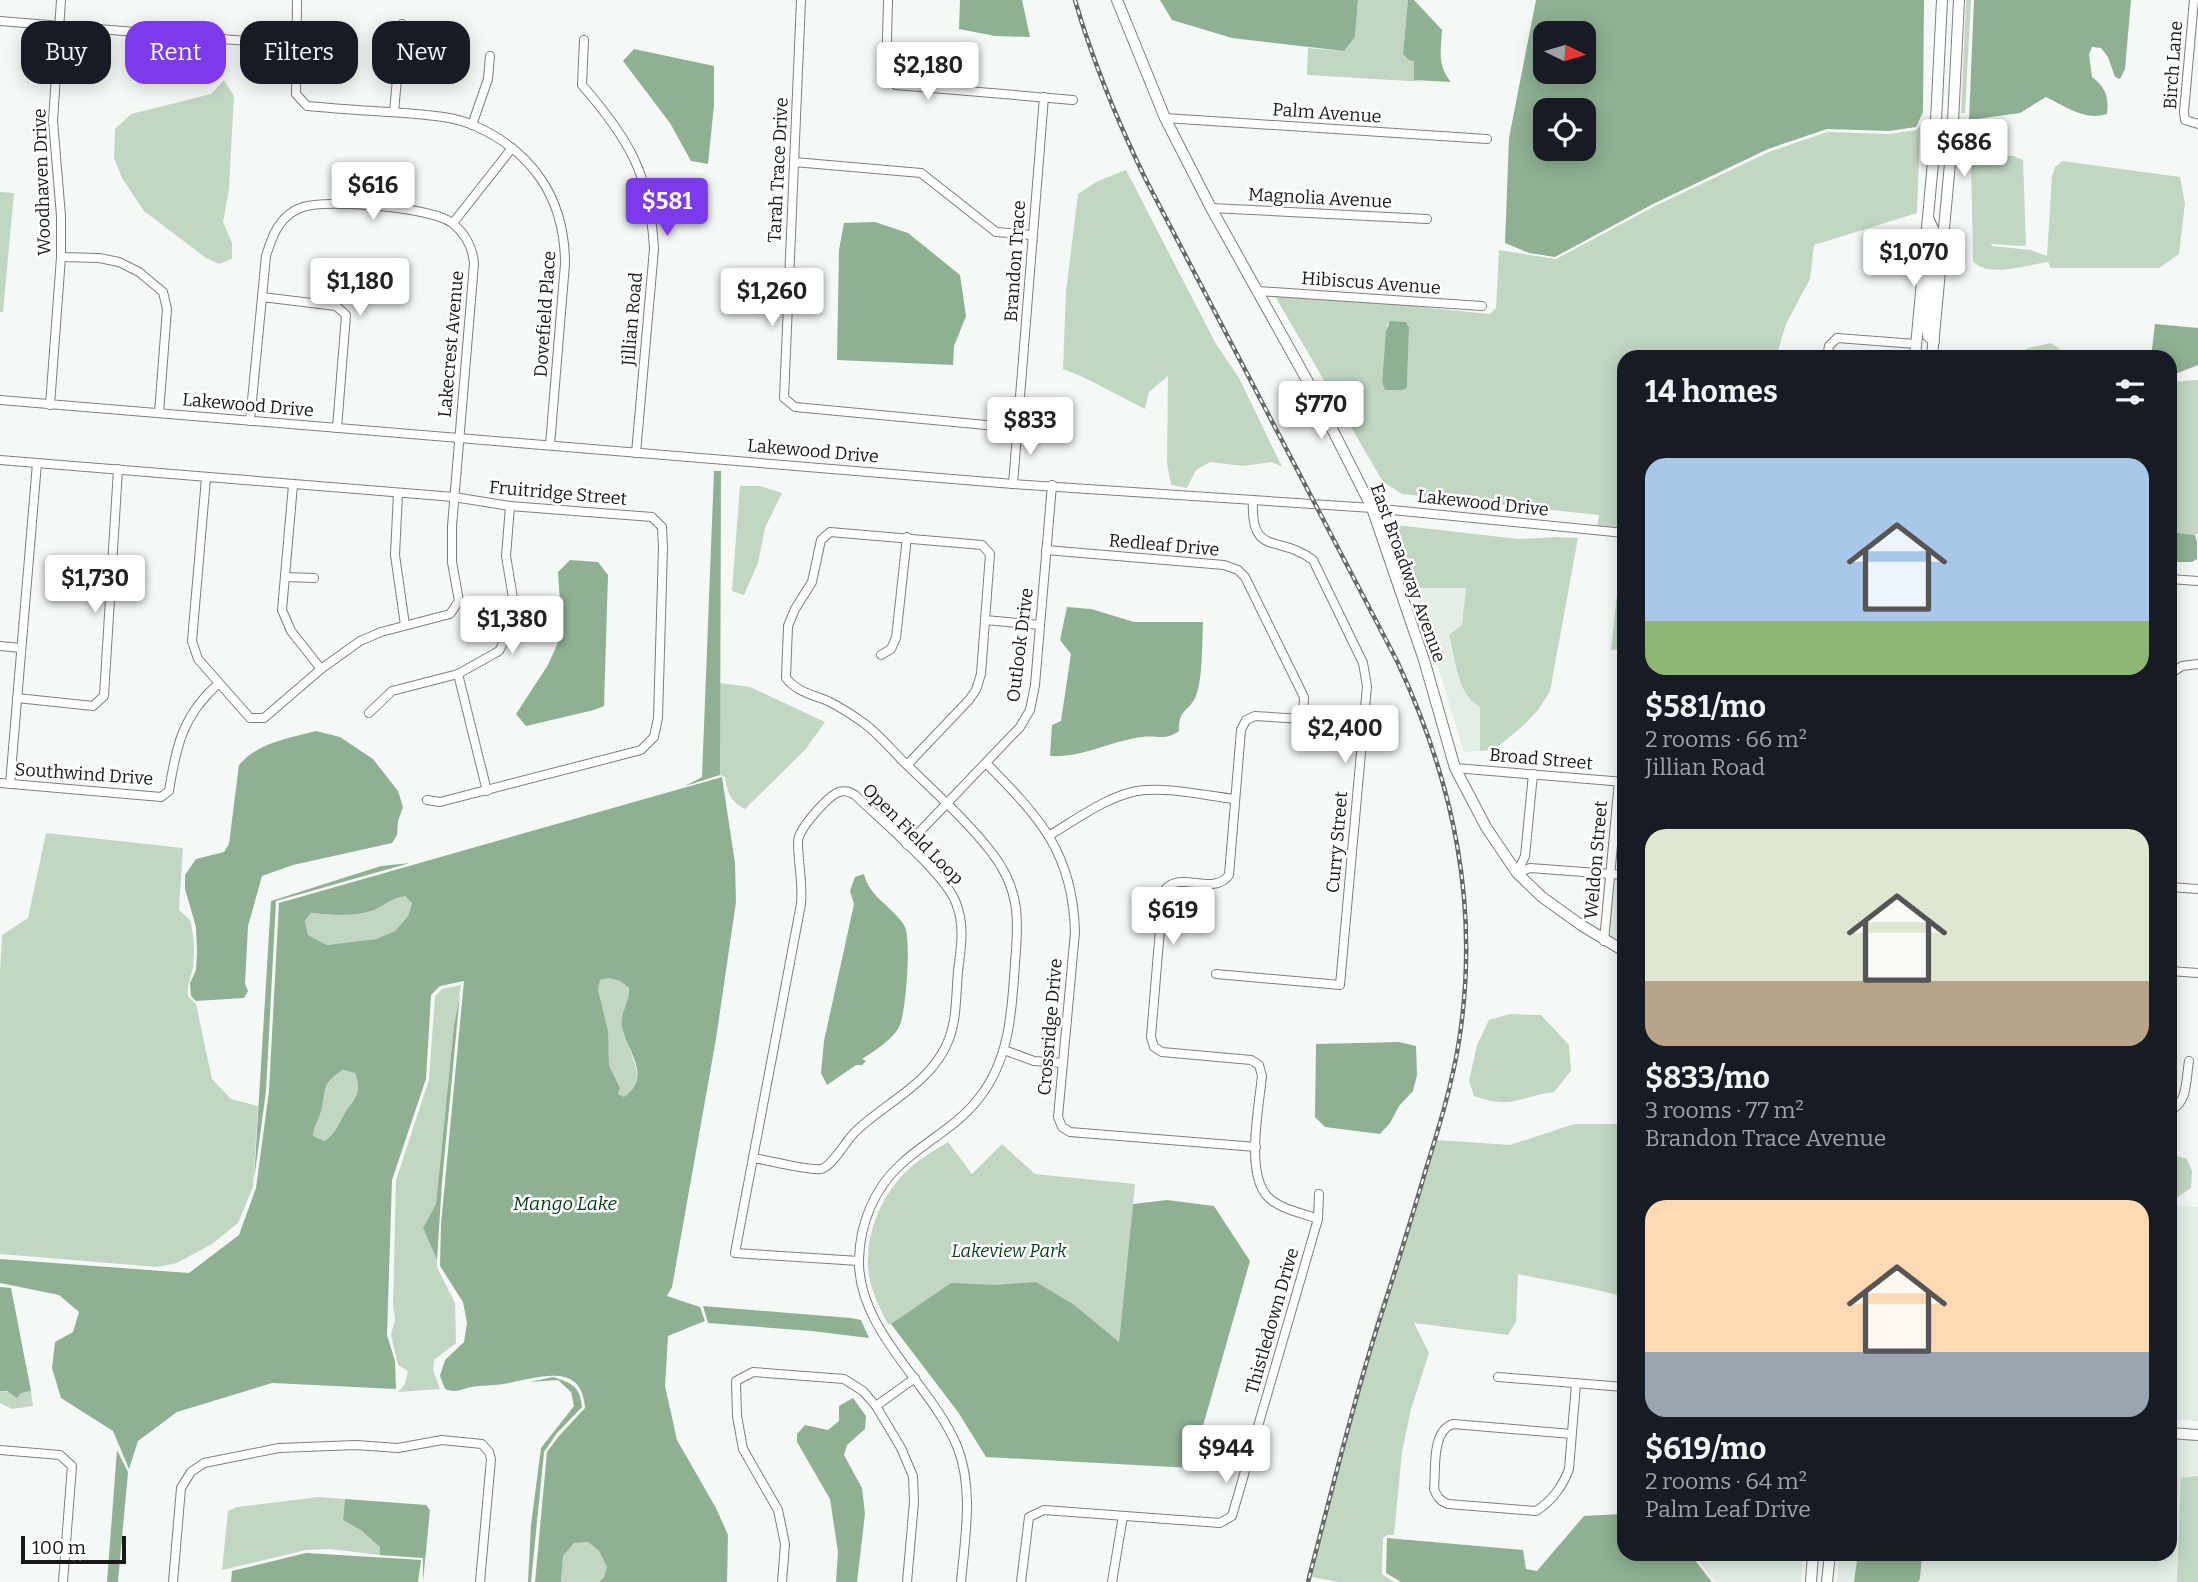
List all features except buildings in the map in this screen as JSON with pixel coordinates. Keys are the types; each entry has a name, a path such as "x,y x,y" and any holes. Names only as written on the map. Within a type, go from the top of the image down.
{"main road":[{"name":"East Broadway Avenue","path":"1117,0 1165,118 1211,208 1312,389 1372,508 1424,660 1455,768 1486,827 1517,873 1542,897 1617,948"},
{"path":"1916,350 1940,72 1942,0"},
{"path":"1933,350 1952,142 1959,0"},
{"path":"1928,216 1934,230 1927,330 1928,336 1934,341"},
{"path":"1916,344 1922,350"},
{"path":"2177,1432 2198,1433"},
{"path":"1811,1582 1813,1561"},
{"path":"1827,1582 1829,1561"}],"street":[{"name":"Woodhaven Drive","path":"59,21 61,0"},
{"name":"Dovefield Place","path":"297,0 297,21"},
{"name":"Tarah Trace Drive","path":"802,0 784,398 795,407 1018,428"},
{"path":"888,0 886,76 896,85 1073,100"},
{"name":"Birch Lane","path":"2194,0 2184,112 2186,120 2198,124"},
{"path":"0,21 21,23"},
{"path":"111,30 240,40"},
{"name":"Jillian Road","path":"584,40 582,85 611,118 630,147 644,180 652,216 654,249 636,453"},
{"path":"472,125 488,79 490,56"},
{"name":"Woodhaven Drive","path":"50,405 61,257 61,216 53,121 55,84"},
{"name":"Dovefield Place","path":"296,84 296,94 307,106 439,116 472,125 512,148 533,167 549,189 559,213 565,239 550,446"},
{"path":"394,112 397,84"},
{"name":"Brandon Trace","path":"1013,484 1044,97"},
{"name":"Palm Avenue","path":"1165,118 1487,139"},
{"path":"250,421 266,256 271,237 283,219 301,207 325,203 421,211 453,223 512,148"},
{"path":"794,162 921,173 996,232 1032,235"},
{"name":"Magnolia Avenue","path":"1211,208 1427,219"},
{"name":"Lakecrest Avenue","path":"206,478 192,641 198,659 250,718 264,718 321,669 360,641 405,625 450,614 459,601 453,562 454,497 474,264 473,251 453,223"},
{"path":"61,257 99,258 119,262 139,272 163,292 167,309 159,413"},
{"name":"Hibiscus Avenue","path":"1258,292 1482,306"},
{"path":"262,297 336,306 346,315 337,428"},
{"path":"1828,350 1838,338 1916,344"},
{"name":"Lakewood Drive","path":"0,400 1013,484 1372,508 1617,532"},
{"name":"Fruitridge Street","path":"0,460 454,497 510,506 652,517 662,527 658,718 654,737 641,750 440,802 428,800"},
{"path":"10,784 37,463"},
{"path":"17,698 93,706 104,696 118,469"},
{"path":"293,485 282,610 290,631 321,669"},
{"name":"Outlook Drive","path":"907,845 1020,727 1030,710 1035,685 1052,485"},
{"path":"398,493 396,555 405,625"},
{"name":"Curry Street","path":"1216,974 1340,985 1367,686 1363,663 1313,560 1300,550 1267,542 1257,534 1252,521 1253,500"},
{"path":"369,713 392,691 458,674 499,651 510,630 513,598 506,556 510,506"},
{"path":"907,765 976,690 981,674 990,554 982,545 830,532 821,540 812,582 788,626 786,678 794,689 831,703 866,725 907,765 947,803 992,853 1007,876 1015,899 1018,923 1011,1020 1004,1050 987,1086 960,1120 900,1165 886,1180 866,1217 859,1261 863,1291 872,1313 946,1423 963,1465 967,1518 961,1582"},
{"path":"881,655 891,649 896,638 907,537"},
{"name":"Redleaf Drive","path":"1046,551 1224,565 1238,570 1245,577 1304,697 1303,720"},
{"path":"285,577 314,578"},
{"path":"2177,580 2198,581"},
{"path":"985,620 1040,625"},
{"path":"0,646 21,648"},
{"path":"2177,669 2198,664"},
{"path":"458,674 486,791"},
{"name":"Southwind Drive","path":"0,783 160,797 169,791 175,752 186,724 202,699 218,684"},
{"path":"1318,1219 1277,1204 1267,1197 1261,1186 1255,1167 1262,1076 1259,1065 1251,1060 1162,1052 1154,1047 1151,1037 1163,894 1167,886 1176,882 1217,885 1229,875 1241,730 1246,720 1255,716 1364,723"},
{"name":"Crossridge Drive","path":"986,763 1029,807 1050,835 1066,873 1074,905 1075,932 1058,1117 1062,1127 1070,1132 1256,1147"},
{"name":"Broad Street","path":"1455,768 1617,782"},
{"path":"1517,873 1525,856 1533,774"},
{"path":"1050,835 1104,803 1136,791 1154,790 1235,799"},
{"name":"Open Field Loop","path":"753,1158 815,1169 829,1165 854,1132 887,1104 922,1080 941,1055 954,1021 962,933 960,913 947,886 855,795 846,791 836,793 800,833 798,842 801,904 735,1252 859,1261"},
{"name":"Weldon Street","path":"1604,941 1617,828"},
{"path":"1517,873 1530,867 1617,874"},
{"path":"2177,888 2198,889"},
{"path":"2177,972 2198,974"},
{"path":"1004,1050 1034,1061 1062,1063"},
{"path":"2177,1108 2183,1101 2189,1061"},
{"name":"Thistledown Drive","path":"1021,1582 1029,1517 1044,1510 1220,1523 1232,1517 1318,1219 1319,1194"},
{"path":"782,1582 785,1544 778,1510 743,1449 737,1416 736,1381 753,1372 844,1379 863,1391 876,1406 901,1448 912,1476 914,1502 907,1582"},
{"path":"1498,1377 1617,1387"},
{"path":"876,1406 915,1378"},
{"path":"1572,1434 1453,1424 1446,1426 1439,1436 1434,1489 1436,1495 1440,1501 1448,1504 1536,1511 1546,1505 1566,1478 1569,1469 1572,1434 1576,1384"},
{"path":"173,1582 181,1488 185,1479 197,1467 242,1454 279,1448 333,1445 398,1448 442,1440 482,1444 491,1459 480,1582"},
{"path":"0,1450 60,1455 72,1466 63,1582"},
{"path":"1112,1582 1124,1516"}],"shaded area":[{"path":"1414,588 1466,588 1462,625 1449,635 1480,707 1480,751 1464,752"},
{"path":"1615,879 1617,879 1617,943 1609,939"},
{"path":"2177,1206 2198,1207 2198,1421 2177,1420"},
{"path":"2177,1437 2198,1439 2198,1582 1837,1582 1838,1561 2177,1561"},
{"path":"1699,1561 1802,1561 1801,1582 1718,1582 1711,1578"}],"green space":[{"path":"1358,0 1408,0 1403,54 1414,61 1414,80 1426,82 1307,75 1308,48 1343,51 1355,37"},
{"path":"1966,0 1971,0 1965,113 1961,113"},
{"path":"226,83 234,96 229,189 223,222 232,243 232,259 219,264 206,258 144,211 122,178 114,158 115,129 131,114 211,94 220,84"},
{"path":"1920,126 1917,213 1814,245 1810,279 1786,324 1778,350 1617,350 1617,528 1597,526 1599,515 1402,494 1383,482 1275,296 1372,302 1490,314 1496,308 1499,250 1556,259 1655,206 1769,152 1827,132 1890,134 1916,130","holes":["1387,324 1408,324 1407,387 1384,387 1382,382"]},
{"path":"1971,155 2013,156 2023,160 2026,245 1991,244 1992,246 2031,250 2047,256 2052,176 2055,167 2062,161 2180,177 2185,203 2179,254 2159,268 2051,268 2048,262 1998,270 1980,266 1973,261"},
{"path":"1126,170 1216,344 1239,378 1282,467 1272,462 1243,466 1210,462 1196,470 1187,488 1171,485 1167,463 1168,376 1149,392 1145,409 1063,369 1066,291 1078,194 1098,181"},
{"path":"0,192 14,193 3,312 0,312"},
{"path":"2051,343 2060,350 2025,350"},
{"path":"2198,380 2196,535 2177,532 2177,382"},
{"path":"740,486 760,486 782,493 765,528 758,563 744,595 732,591"},
{"path":"1397,525 1518,539 1578,538 1550,691 1539,709 1524,725 1494,750 1480,751 1480,707 1472,701 1461,685 1449,635 1462,625 1466,588 1414,588"},
{"path":"1617,595 1617,650 1611,650"},
{"path":"720,683 750,687 825,722 805,750 745,809 733,800 725,777 720,775"},
{"path":"46,833 183,848 179,910 190,920 194,949 188,996 196,1004 212,1079 231,1099 258,1106 253,1187 238,1223 212,1244 177,1263 157,1267 0,1254 2,935 28,918"},
{"path":"405,895 412,902 408,916 395,931 376,939 327,945 308,935 305,921 311,913 359,914"},
{"path":"609,978 620,981 629,988 624,1015 626,1036 637,1078 635,1085 623,1098 618,1093 620,1088 609,1065 598,989 600,980"},
{"path":"461,985 454,1025 436,1204 423,1228 437,1260 437,1267 455,1303 456,1343 434,1360 433,1370 440,1389 398,1392 405,1384 408,1371 398,1365 391,1335 395,1319 396,1180 429,1080 435,996 442,989"},
{"path":"1510,1014 1541,1015 1569,1045 1571,1071 1554,1092 1507,1102 1474,1096 1469,1081 1477,1045 1489,1020"},
{"path":"343,1070 355,1073 357,1093 326,1141 313,1136 327,1086 332,1078"},
{"path":"1574,1124 1617,1124 1617,1295 1518,1274 1516,1322 1508,1335 1414,1323 1429,1353 1411,1409 1402,1452 1394,1535 1383,1538 1382,1574 1394,1582 1338,1582 1307,1576 1376,1320 1437,1140 1510,1145"},
{"name":"Lakeview Park","path":"948,1142 972,1174 1002,1144 1035,1174 1135,1184 1119,1342 888,1324 870,1282 868,1252 874,1223 887,1196 905,1173"},
{"path":"2177,1156 2187,1159 2192,1171 2191,1188 2177,1197"},
{"path":"0,1391 31,1391 33,1406 12,1409 0,1403"},
{"path":"2198,1476 2198,1582 2177,1582 2181,1478"},
{"path":"318,1497 345,1499 343,1520 381,1547 380,1555 330,1549 306,1550 222,1570 228,1511 237,1507"},
{"path":"588,1542 599,1551 608,1567 604,1577 599,1582 561,1582 563,1556 574,1543"}],"water":[{"path":"960,0 1022,0 1030,37 995,36 959,29"},
{"path":"1160,0 1358,0 1355,37 1344,51 1232,38 1172,20"},
{"path":"1408,0 1414,0 1442,30 1442,63 1451,82 1414,80 1414,61 1403,54"},
{"path":"1536,0 1924,0 1923,112 1916,127 1889,131 1827,129 1768,149 1653,204 1555,257 1529,253 1505,243 1509,138"},
{"path":"1974,0 2131,0 2125,69 2120,79 2115,77 2108,57 2101,48 2092,47 2089,54 2092,77 2106,93 2107,114 2083,114 2046,97 2020,113 1969,120"},
{"path":"634,49 714,66 714,105 708,164 691,161 670,123 623,61"},
{"path":"875,222 908,233 960,275 966,316 954,346 953,365 837,360 839,250 844,223"},
{"path":"1390,321 1406,322 1409,327 1407,387 1403,390 1385,390 1382,382 1386,331"},
{"path":"2155,324 2198,328 2198,365 2177,373 2177,350 2152,350"},
{"path":"714,471 721,471 720,775 685,786 702,777"},
{"path":"2177,532 2195,535 2197,559 2192,562 2177,562"},
{"path":"570,560 598,562 608,575 604,706 526,726 516,714 548,665 562,633 558,572"},
{"path":"1067,607 1091,609 1134,622 1203,622 1198,688 1193,701 1180,718 1179,731 1165,737 1142,737 1085,752 1050,756 1052,725 1061,721 1071,654 1060,640"},
{"path":"316,731 340,737 373,759 398,791 403,807 397,835 392,843 293,865 262,876 248,926 245,984 248,991 244,998 196,1001 191,996 190,983 196,970 196,927 185,889 185,875 196,859 224,852 229,844 239,765 264,746"},
{"name":"Mango Lake","path":"722,777 735,863 736,902 716,1039 672,1287 667,1296 700,1307 705,1321 668,1336 665,1386 677,1440 716,1508 728,1535 727,1582 599,1582 607,1567 599,1551 588,1542 574,1543 563,1556 561,1582 535,1582 547,1452 585,1408 582,1393 575,1383 555,1376 475,1386 458,1391 445,1389 440,1376 445,1360 464,1342 467,1323 463,1302 440,1266 441,1224 464,981 440,986 431,995 426,1079 392,1180 387,1335 395,1361 396,1389 272,1383 177,1412 138,1441 129,1469 113,1431 61,1398 52,1368 55,1342 73,1332 79,1312 59,1295 0,1283 0,1259 189,1273 239,1235 256,1188 269,1091 279,903","holes":["405,896 412,903 408,916 395,931 376,939 327,945 308,935 305,921 311,913 359,914","609,978 620,981 629,988 622,1026 636,1063 637,1080 624,1097 618,1094 620,1088 609,1065 608,1031 598,990 600,980","343,1070 355,1073 358,1088 335,1131 325,1141 313,1136 326,1086"]},
{"path":"410,863 276,901 266,1091 254,1180 271,901 381,866"},
{"path":"864,874 871,889 899,918 906,932 908,959 902,1020 893,1036 862,1059 866,1061 862,1065 856,1065 827,1085 821,1073 824,1041 854,904 850,891 855,877"},
{"path":"460,994 437,1260 423,1228 436,1204 454,1025"},
{"path":"1399,1042 1416,1046 1417,1075 1413,1091 1399,1106 1390,1123 1380,1134 1325,1127 1315,1117 1316,1044"},
{"path":"1167,1200 1214,1206 1250,1261 1191,1468 986,1457 958,1412 891,1324 951,1283 996,1285 1036,1282 1073,1304 1119,1342 1133,1204"},
{"path":"0,1287 11,1288 31,1391 21,1393 17,1398 7,1391 0,1391"},
{"path":"703,1306 851,1318 861,1320 869,1338 708,1323"},
{"path":"553,1377 574,1386 582,1407 557,1433 544,1452 531,1582 528,1582 531,1525 541,1448 574,1406 571,1392 558,1380 530,1382"},
{"path":"853,1398 866,1416 865,1429 847,1445 844,1455 862,1488 865,1514 857,1582 836,1582 838,1552 830,1499 797,1442 797,1434 805,1425 828,1430 839,1421 839,1406"},
{"path":"117,1450 128,1472 118,1582 107,1582"},
{"path":"345,1499 426,1505 430,1510 423,1582 423,1558 380,1555 380,1547 362,1531 343,1520"},
{"path":"1617,1514 1617,1561 1696,1561 1712,1582 1401,1582 1386,1573 1387,1538 1523,1550 1526,1569 1537,1571 1584,1516"},
{"path":"306,1553 421,1560 418,1582 231,1582 232,1571"},
{"path":"1857,1561 1921,1561 1918,1582 1854,1582"}],"railway":[{"path":"1075,0 1106,90 1145,178 1397,661 1434,753 1457,846 1464,894 1466,942 1465,991 1456,1057 1440,1122 1358,1393 1308,1582"}]}
